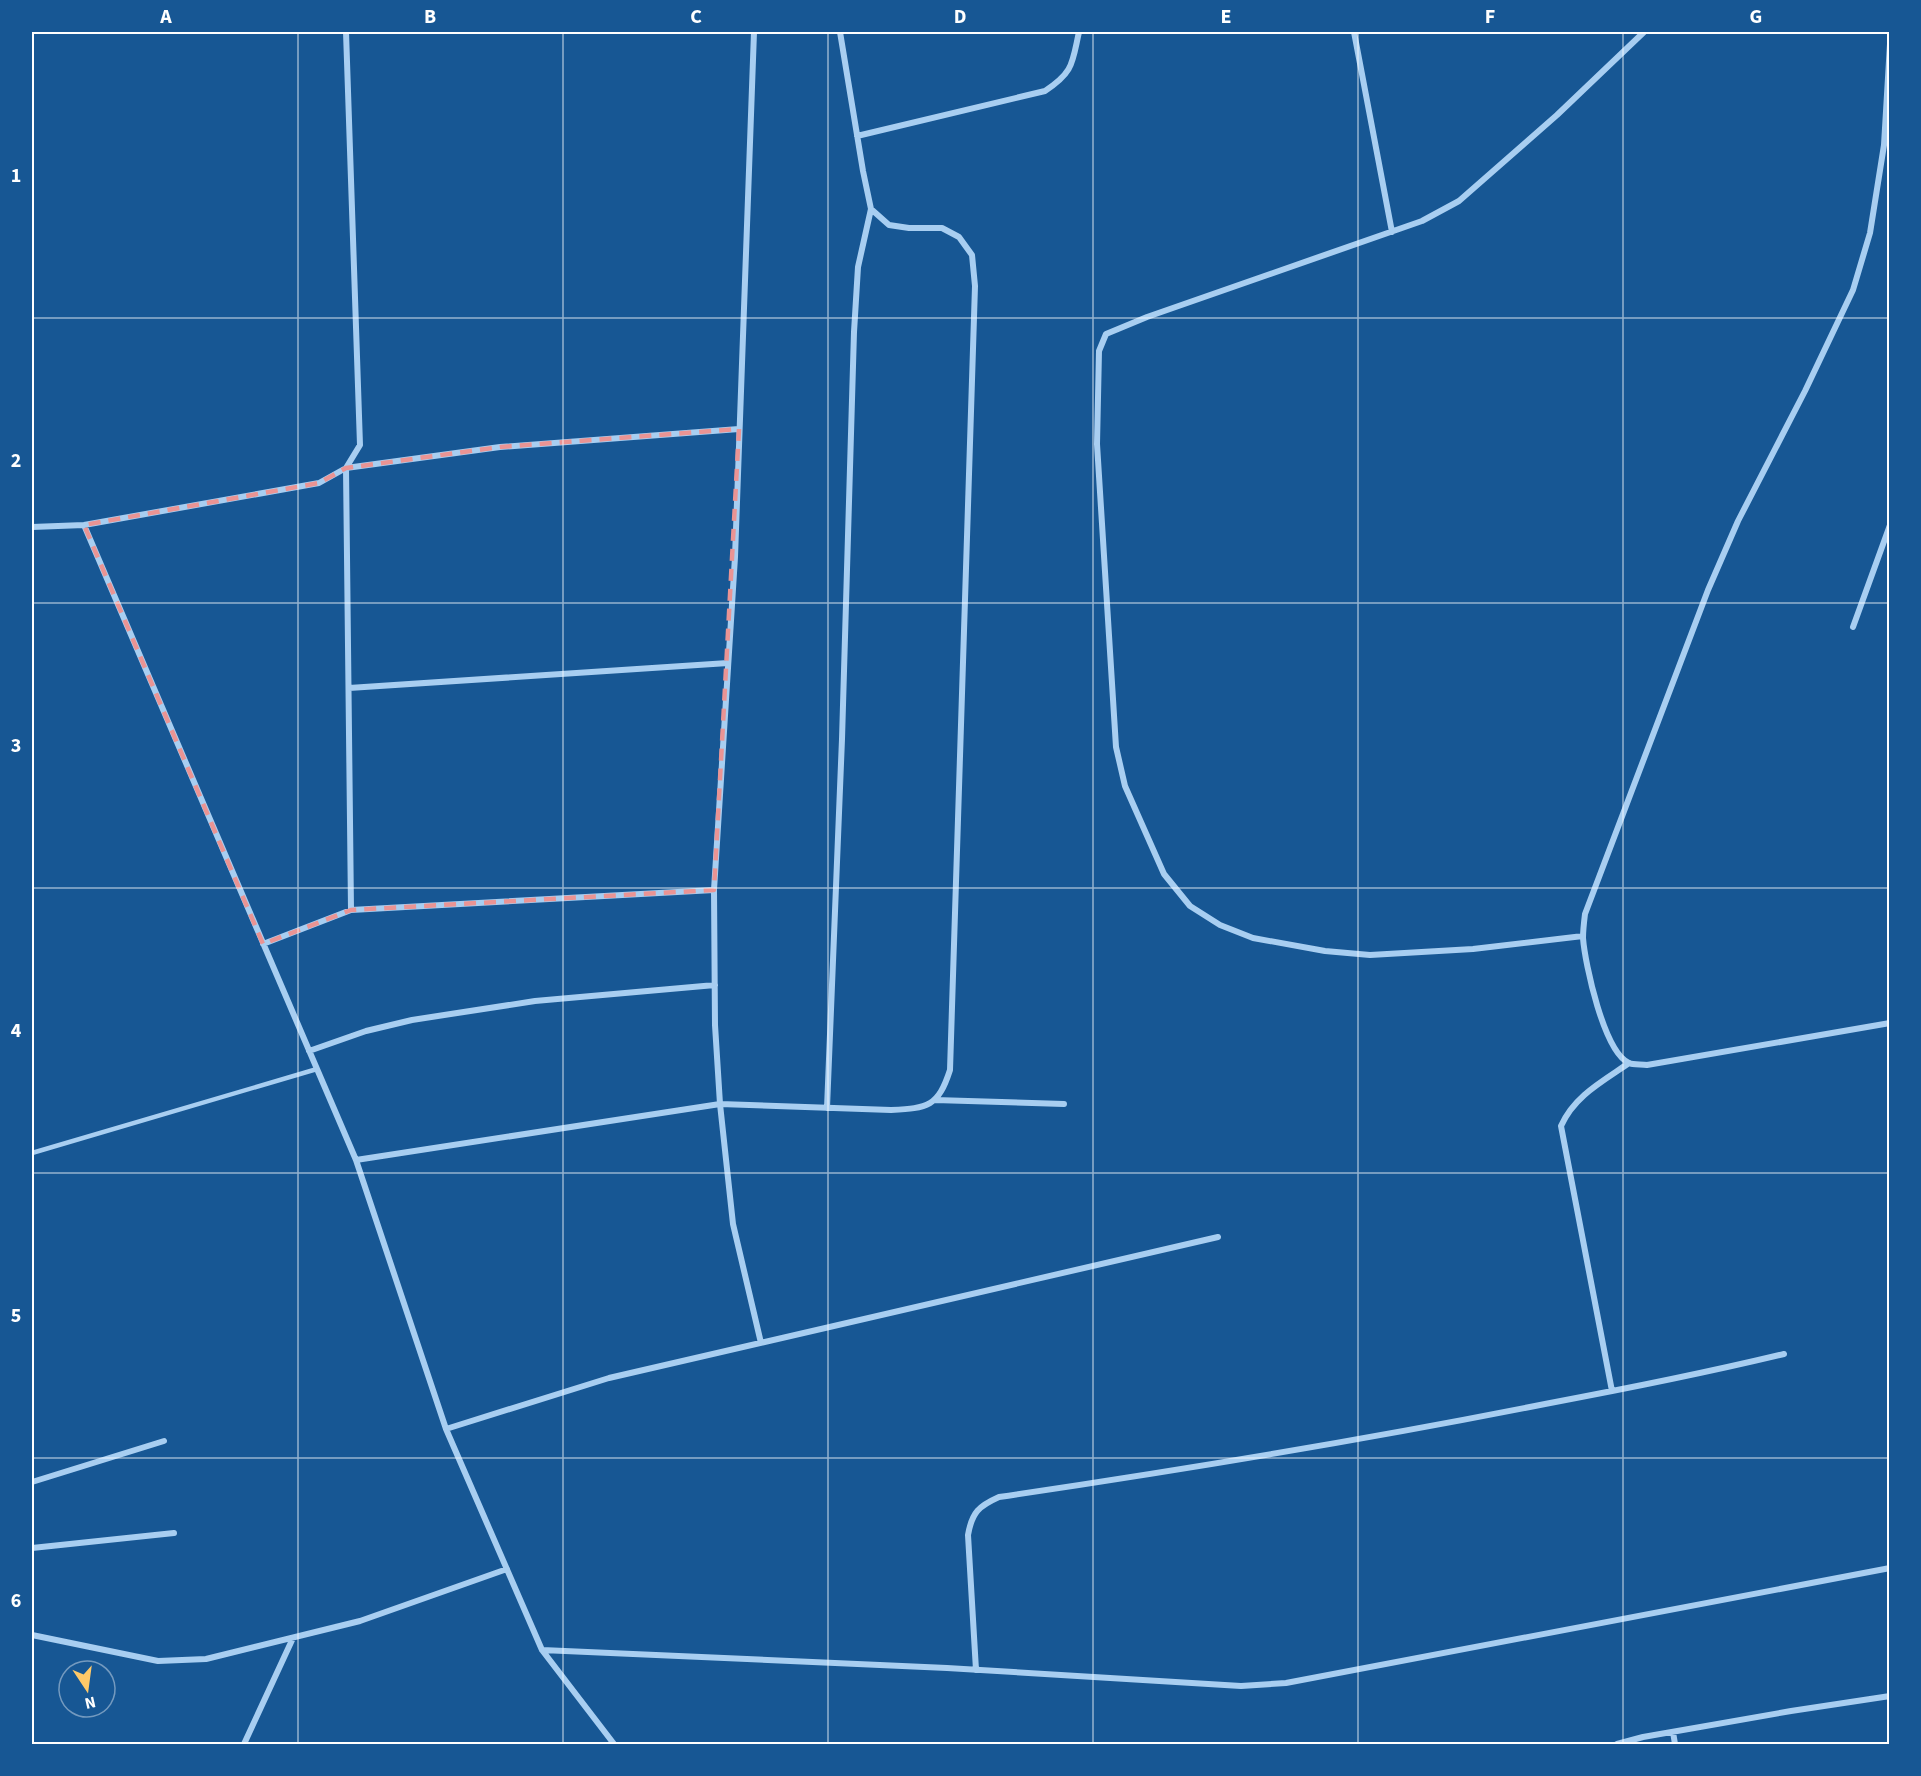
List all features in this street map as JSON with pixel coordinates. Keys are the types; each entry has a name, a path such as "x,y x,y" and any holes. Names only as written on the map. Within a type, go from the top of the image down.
{"street":[{"path":"346,32 360,445 346,468 351,910"},
{"path":"754,32 735,556 714,890 720,1104 733,1224 760,1342"},
{"path":"827,1108 842,739 854,332 858,267 871,210 840,32"},
{"path":"857,136 1045,91 1061,81 1071,68 1079,32"},
{"path":"1354,32 1392,232"},
{"path":"1583,936 1473,949 1370,955 1325,951 1253,938 1220,925 1190,906 1164,874 1125,786 1116,747 1097,444 1099,351 1107,334 1147,317 1422,221 1459,201 1557,115 1644,32"},
{"path":"1890,44 1884,145 1870,233 1853,290 1805,391 1738,521 1708,590 1588,905 1583,936 1589,975 1607,1035 1618,1054 1629,1063 1647,1065 1890,1023"},
{"path":"356,1160 720,1104 919,1109 935,1100 944,1090 950,1070 975,286 972,255 959,237 942,228 909,228 889,225 871,210"},
{"path":"32,527 84,525 319,483 346,468 500,447 739,429"},
{"path":"84,525 356,1160 446,1429 542,1650 614,1744"},
{"path":"1853,627 1890,525"},
{"path":"349,688 728,663"},
{"path":"264,944 351,910 714,890"},
{"path":"309,1051 366,1031 412,1020 535,1001 715,985"},
{"path":"1612,1391 1561,1126 1568,1110 1587,1092 1629,1063"},
{"path":"935,1100 1064,1104"},
{"path":"446,1429 609,1378 1218,1237"},
{"path":"976,1670 968,1535 970,1524 981,1505 999,1497 1185,1470 1473,1418 1711,1372 1784,1354"},
{"path":"32,1482 164,1441"},
{"path":"32,1548 174,1533"},
{"path":"542,1650 976,1670 1241,1686 1286,1683 1890,1568"},
{"path":"32,1635 158,1661 206,1659 360,1621 507,1569"},
{"path":"244,1744 293,1638"},
{"path":"1617,1744 1643,1737 1890,1696"},
{"path":"1673,1732 1675,1744"}],"lane":[{"path":"32,1153 317,1069"}],"highlighted area":[{"path":"739,429 714,890 351,910 263,944 84,525 319,483 346,468 500,447"}]}
